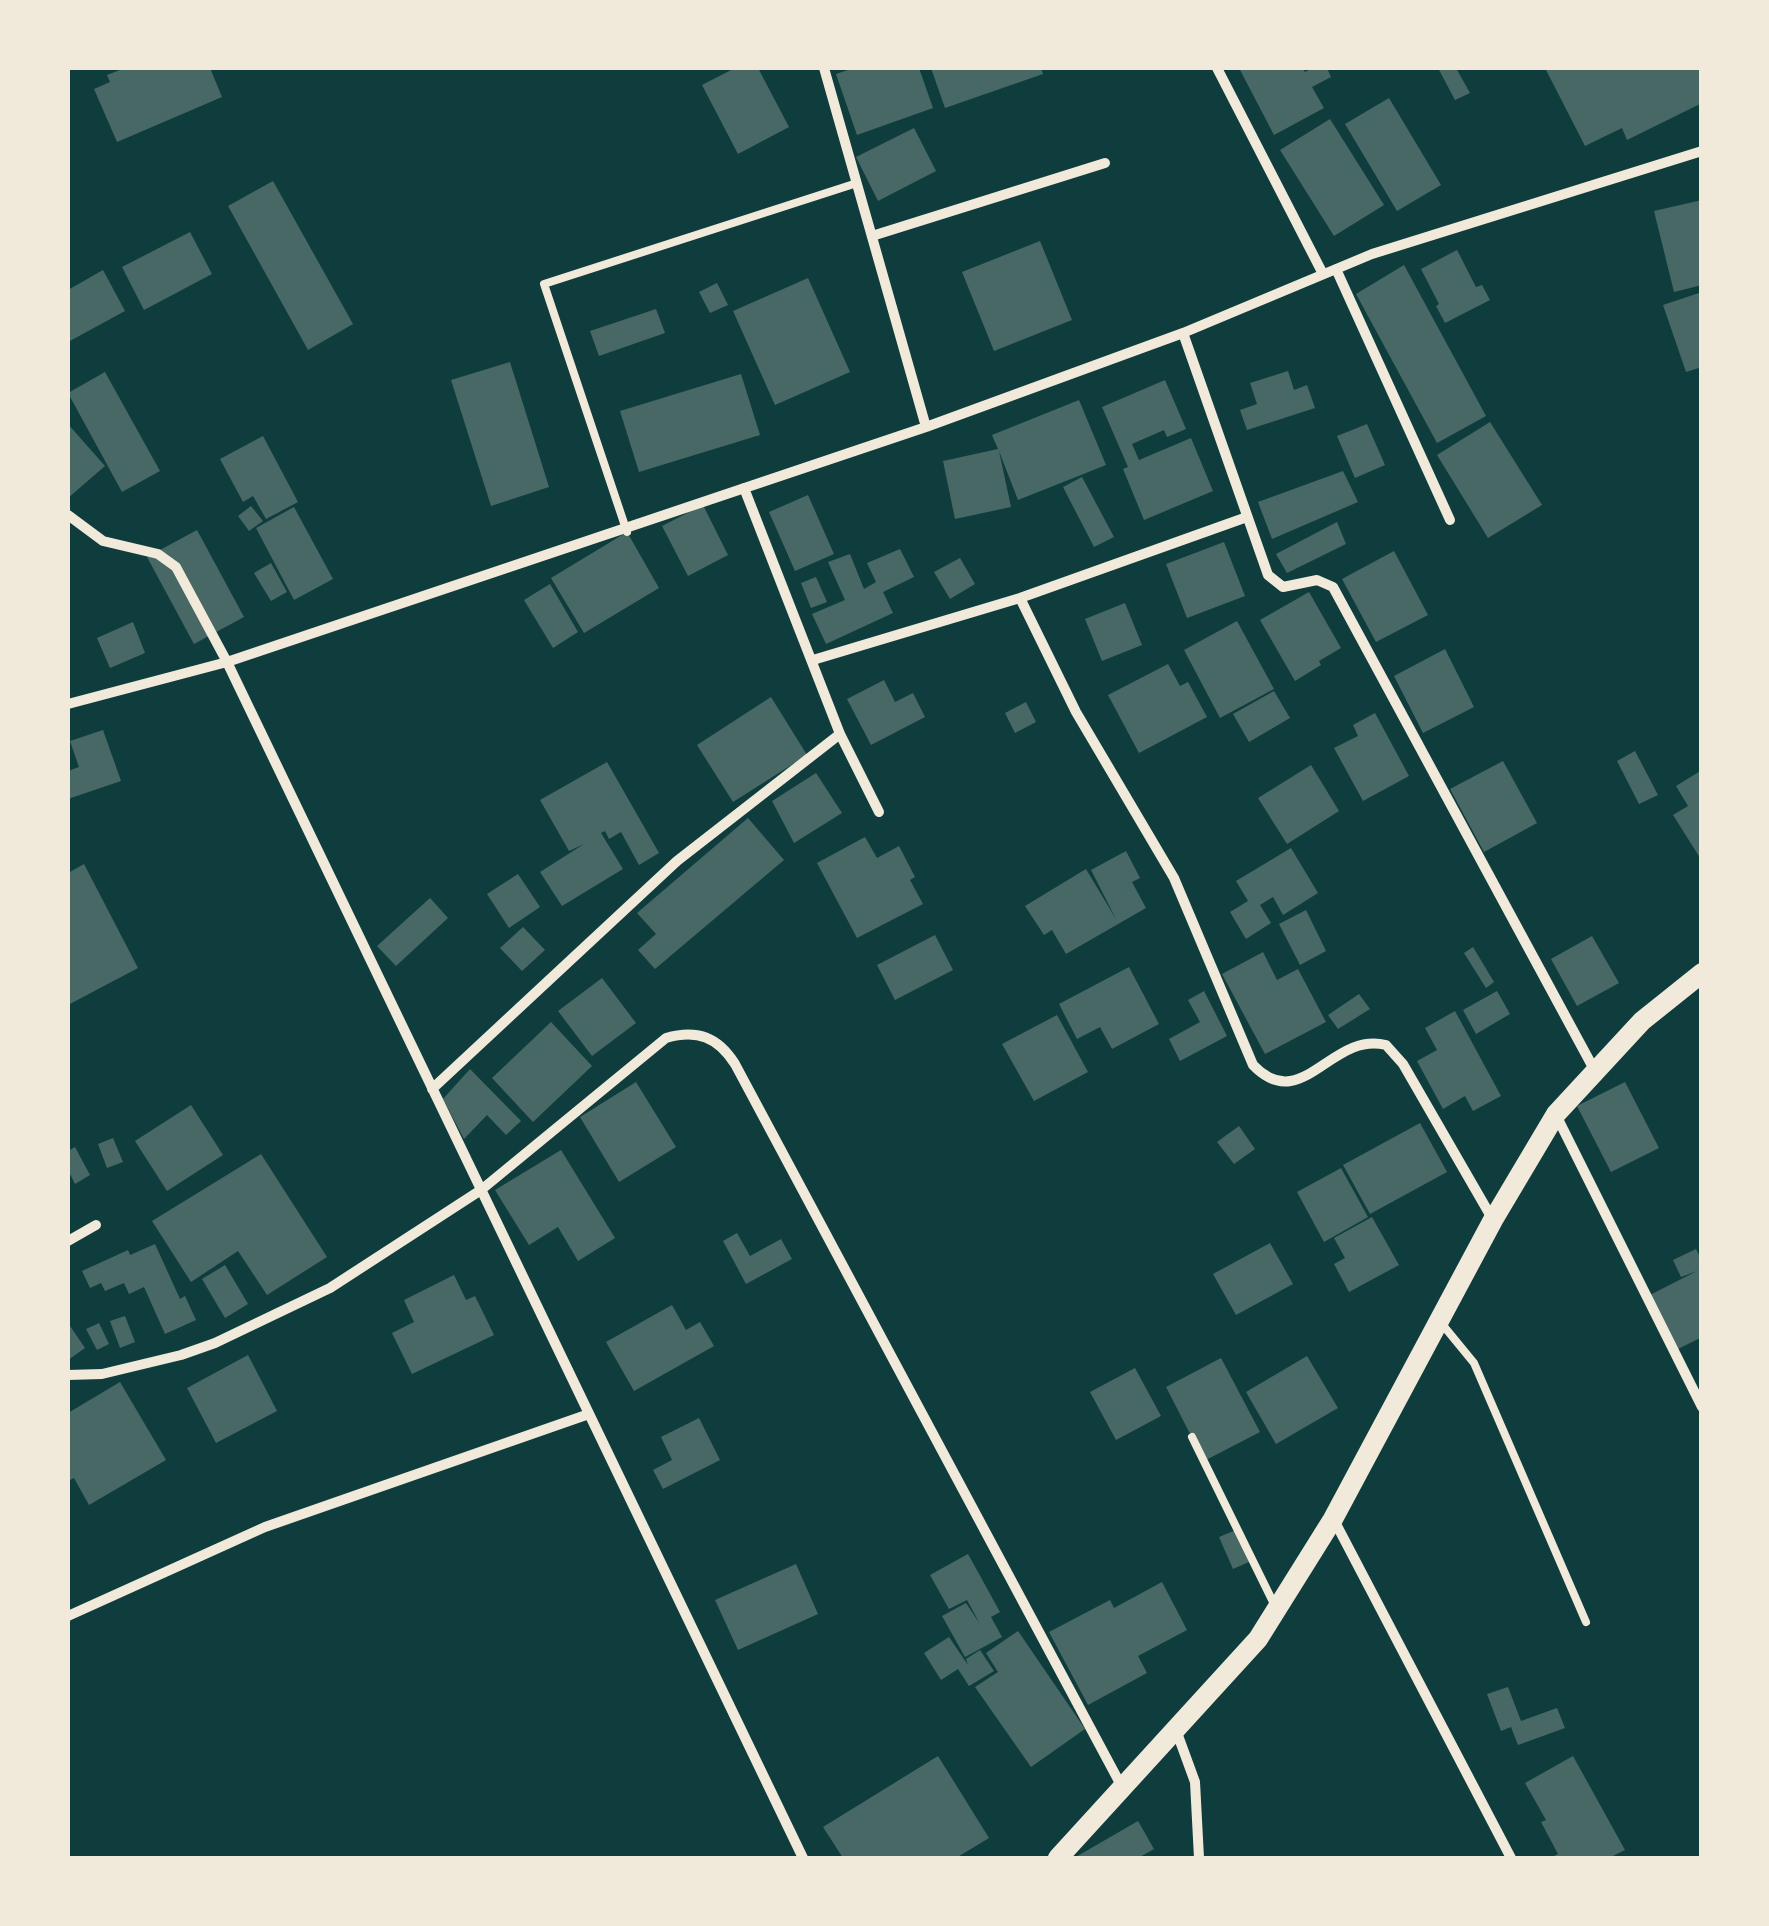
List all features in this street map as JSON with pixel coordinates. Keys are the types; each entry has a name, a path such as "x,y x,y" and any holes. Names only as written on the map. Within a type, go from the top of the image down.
{"main road":[{"path":"1058,1858 1258,1639 1333,1520 1438,1320 1556,1114 1642,1020 1702,973"}],"street":[{"path":"824,68 926,426"},
{"path":"1218,68 1324,274"},
{"path":"68,704 226,662 626,530 1183,333 1372,254 1702,150"},
{"path":"872,236 1105,163"},
{"path":"1336,270 1450,520"},
{"path":"1183,333 1268,575 1274,582 1293,587 1318,580 1334,588 1595,1071"},
{"path":"744,488 840,734 879,812"},
{"path":"68,515 103,541 158,554 176,567 226,662 803,1858"},
{"path":"813,660 1020,598 1247,518"},
{"path":"1020,598 1076,712 1174,878 1253,1065 1273,1080 1298,1080 1360,1043 1386,1045 1402,1064 1493,1220"},
{"path":"432,1088 677,861 840,734"},
{"path":"68,1376 102,1374 147,1364 214,1343 330,1288 481,1190 666,1038 698,1034 726,1050 1122,1788"},
{"path":"1556,1114 1702,1407"},
{"path":"68,1241 96,1225"},
{"path":"68,1616 265,1527 589,1414"},
{"path":"1333,1520 1511,1858"},
{"path":"1176,1729 1196,1782 1198,1858"}],"lane":[{"path":"626,530 544,284 857,184"},
{"path":"1438,1320 1474,1363 1586,1622"},
{"path":"1192,1438 1277,1610"}],"building":[{"path":"125,68 210,68 222,97 117,142 94,89 110,82 107,75"},
{"path":"735,68 758,68 789,127 738,154 702,85"},
{"path":"854,68 919,68 933,108 857,135 836,74"},
{"path":"931,68 1041,68 1043,74 945,108"},
{"path":"1239,68 1302,68 1305,72 1327,68 1331,77 1312,87 1324,108 1274,135"},
{"path":"1438,68 1456,68 1470,93 1455,100"},
{"path":"1545,68 1702,68 1702,103 1627,140 1622,128 1585,146"},
{"path":"1389,98 1441,185 1397,211 1345,124"},
{"path":"1330,119 1384,205 1334,236 1280,150"},
{"path":"914,128 936,171 878,201 856,157"},
{"path":"273,181 353,324 308,350 228,206"},
{"path":"1702,200 1702,285 1674,292 1654,211"},
{"path":"190,232 212,274 144,310 122,267"},
{"path":"1040,241 1072,320 994,351 962,272"},
{"path":"1457,250 1476,287 1482,285 1490,300 1445,323 1421,269"},
{"path":"1404,265 1486,416 1437,443 1356,294"},
{"path":"103,270 125,311 68,342 68,290"},
{"path":"808,278 850,372 775,405 733,311"},
{"path":"717,283 728,305 710,313 699,292"},
{"path":"1702,292 1702,367 1686,372 1663,305"},
{"path":"656,309 665,333 599,356 590,331"},
{"path":"510,362 549,487 491,506 451,380"},
{"path":"1288,371 1294,390 1307,385 1315,408 1247,430 1240,410 1257,404 1250,383"},
{"path":"105,372 160,471 122,492 68,393"},
{"path":"741,374 760,435 639,472 620,411"},
{"path":"1165,380 1186,429 1167,437 1164,430 1132,444 1139,460 1191,438 1213,491 1144,520 1123,469 1128,467 1102,407"},
{"path":"1079,400 1106,465 1018,500 999,451 1011,507 955,519 943,461 998,449 992,435"},
{"path":"1490,422 1542,505 1488,538 1437,455"},
{"path":"68,424 105,466 68,498"},
{"path":"1367,424 1385,465 1355,478 1337,436"},
{"path":"263,436 298,502 266,519 253,496 243,502 220,459"},
{"path":"1343,471 1358,502 1272,539 1258,502"},
{"path":"1082,477 1114,537 1094,547 1063,487"},
{"path":"808,495 834,554 795,571 769,512"},
{"path":"703,505 728,555 688,576 662,526"},
{"path":"251,506 263,521 249,531 238,516"},
{"path":"294,507 333,579 294,600 256,528"},
{"path":"1337,522 1346,544 1287,573 1276,554"},
{"path":"197,530 244,617 194,644 147,557"},
{"path":"627,532 659,588 584,633 551,578"},
{"path":"1224,542 1245,596 1187,618 1166,564"},
{"path":"900,549 914,577 883,592 893,613 826,644 812,614 845,600 828,562 850,554 864,589 876,582 867,563"},
{"path":"1394,551 1428,615 1376,642 1342,579"},
{"path":"960,558 975,584 950,599 934,572"},
{"path":"271,563 287,592 271,601 254,573"},
{"path":"816,577 827,602 811,608 801,583"},
{"path":"550,584 578,632 553,648 524,600"},
{"path":"1309,592 1341,648 1295,681 1260,620"},
{"path":"1125,603 1142,645 1102,661 1085,619"},
{"path":"1237,621 1274,689 1220,718 1184,650"},
{"path":"133,622 145,653 110,668 97,638"},
{"path":"1445,649 1474,707 1423,733 1394,676"},
{"path":"1168,664 1180,686 1188,682 1207,717 1139,753 1108,695"},
{"path":"884,680 895,702 913,693 925,717 871,745 847,699"},
{"path":"1274,691 1290,718 1249,742 1233,714"},
{"path":"771,697 807,755 733,802 697,745"},
{"path":"1026,702 1036,722 1015,733 1005,713"},
{"path":"1375,713 1409,776 1363,801 1334,748 1358,736 1353,725"},
{"path":"103,730 121,781 68,799 68,771 79,767 70,741"},
{"path":"1635,751 1658,795 1639,804 1617,761"},
{"path":"1503,761 1537,823 1484,852 1450,789"},
{"path":"607,762 659,853 639,865 621,832 609,839 605,831 601,833 623,869 562,906 540,872 584,844 569,851 540,800"},
{"path":"1311,765 1339,811 1287,844 1258,798"},
{"path":"1702,770 1702,861 1673,815 1688,806 1676,786"},
{"path":"816,773 842,813 794,843 772,801"},
{"path":"748,818 784,860 655,969 638,950 656,934 637,913"},
{"path":"865,837 877,858 899,846 923,904 857,938 817,863"},
{"path":"1291,848 1318,893 1283,915 1273,897 1260,905 1271,923 1246,939 1230,912 1248,901 1236,881"},
{"path":"1126,851 1140,878 1132,882 1146,908 1066,954 1052,930 1044,935 1025,906 1086,869 1116,919 1091,870"},
{"path":"84,864 138,968 68,1005 68,873"},
{"path":"518,874 540,907 509,928 487,894"},
{"path":"430,898 448,918 396,966 377,946"},
{"path":"1306,910 1326,951 1300,965 1279,924"},
{"path":"523,927 545,950 522,971 500,948"},
{"path":"935,935 953,970 895,1000 877,965"},
{"path":"1592,936 1619,983 1577,1006 1551,959"},
{"path":"1473,947 1494,982 1486,988 1464,953"},
{"path":"1263,952 1277,980 1298,969 1326,1022 1265,1054 1222,974"},
{"path":"1129,967 1159,1024 1112,1049 1100,1027 1077,1039 1059,1004"},
{"path":"602,978 636,1023 592,1056 558,1011"},
{"path":"1204,991 1227,1036 1180,1061 1169,1039 1200,1022 1188,1000"},
{"path":"1497,991 1510,1014 1476,1034 1463,1010"},
{"path":"1359,994 1370,1009 1338,1029 1328,1015"},
{"path":"1455,1011 1501,1096 1473,1111 1465,1096 1443,1109 1417,1061 1437,1050 1425,1028"},
{"path":"1057,1015 1088,1072 1034,1101 1002,1044"},
{"path":"551,1022 592,1066 533,1122 492,1078"},
{"path":"470,1069 521,1121 506,1135 487,1115 464,1139 443,1099"},
{"path":"636,1082 676,1147 619,1182 580,1117"},
{"path":"1625,1082 1659,1148 1611,1172 1577,1106"},
{"path":"191,1105 223,1155 167,1191 135,1141"},
{"path":"1420,1123 1447,1172 1370,1214 1343,1165"},
{"path":"1239,1126 1255,1149 1234,1164 1217,1142"},
{"path":"113,1138 123,1162 107,1168 98,1144"},
{"path":"75,1147 90,1175 75,1184 68,1170 68,1151"},
{"path":"561,1150 615,1238 578,1261 558,1227 529,1245 495,1190"},
{"path":"261,1154 327,1257 267,1295 238,1251 191,1282 152,1221"},
{"path":"1341,1168 1368,1217 1324,1242 1297,1192"},
{"path":"1372,1217 1399,1265 1349,1292 1334,1264 1345,1258 1334,1238"},
{"path":"737,1233 750,1256 781,1239 792,1259 746,1284 723,1241"},
{"path":"1270,1243 1293,1284 1236,1315 1213,1274"},
{"path":"155,1244 180,1299 185,1296 196,1320 165,1334 144,1287 129,1294 124,1283 105,1291 101,1283 90,1288 82,1271 128,1250 130,1255"},
{"path":"1696,1249 1702,1261 1702,1337 1678,1349 1650,1295 1697,1271 1681,1277 1673,1260"},
{"path":"225,1265 248,1304 225,1318 202,1279"},
{"path":"454,1275 466,1300 475,1296 494,1335 412,1374 392,1333 414,1322 404,1300"},
{"path":"672,1305 686,1330 700,1322 714,1346 634,1391 606,1342"},
{"path":"125,1316 135,1342 120,1348 110,1321"},
{"path":"68,1323 85,1348 68,1360"},
{"path":"99,1323 109,1344 97,1350 86,1329"},
{"path":"248,1355 277,1411 216,1443 187,1388"},
{"path":"1307,1356 1338,1408 1276,1444 1246,1392"},
{"path":"1221,1358 1260,1432 1204,1461 1166,1387"},
{"path":"1135,1368 1161,1416 1116,1440 1090,1392"},
{"path":"120,1382 166,1460 89,1505 74,1478 68,1481 68,1413"},
{"path":"699,1418 720,1460 663,1489 653,1470 672,1460 661,1437"},
{"path":"1236,1530 1249,1562 1233,1569 1219,1537"},
{"path":"968,1554 1000,1612 991,1617 1002,1637 965,1657 942,1616 966,1603 980,1624 967,1600 949,1609 930,1575"},
{"path":"796,1564 818,1614 738,1650 715,1600"},
{"path":"1162,1582 1187,1630 1138,1656 1147,1673 1088,1705 1049,1632 1110,1600 1114,1608"},
{"path":"1018,1631 1085,1729 1031,1767 975,1687 998,1672 986,1653"},
{"path":"949,1637 968,1665 966,1659 980,1650 994,1671 969,1686 958,1669 941,1680 924,1653"},
{"path":"1508,1687 1521,1721 1557,1708 1565,1728 1518,1745 1511,1727 1501,1731 1487,1694"},
{"path":"938,1756 989,1838 956,1858 843,1858 823,1827"},
{"path":"1573,1756 1625,1850 1609,1858 1550,1858 1558,1854 1541,1822 1546,1820 1525,1783"},
{"path":"1138,1821 1154,1849 1138,1858 1074,1858"}]}
